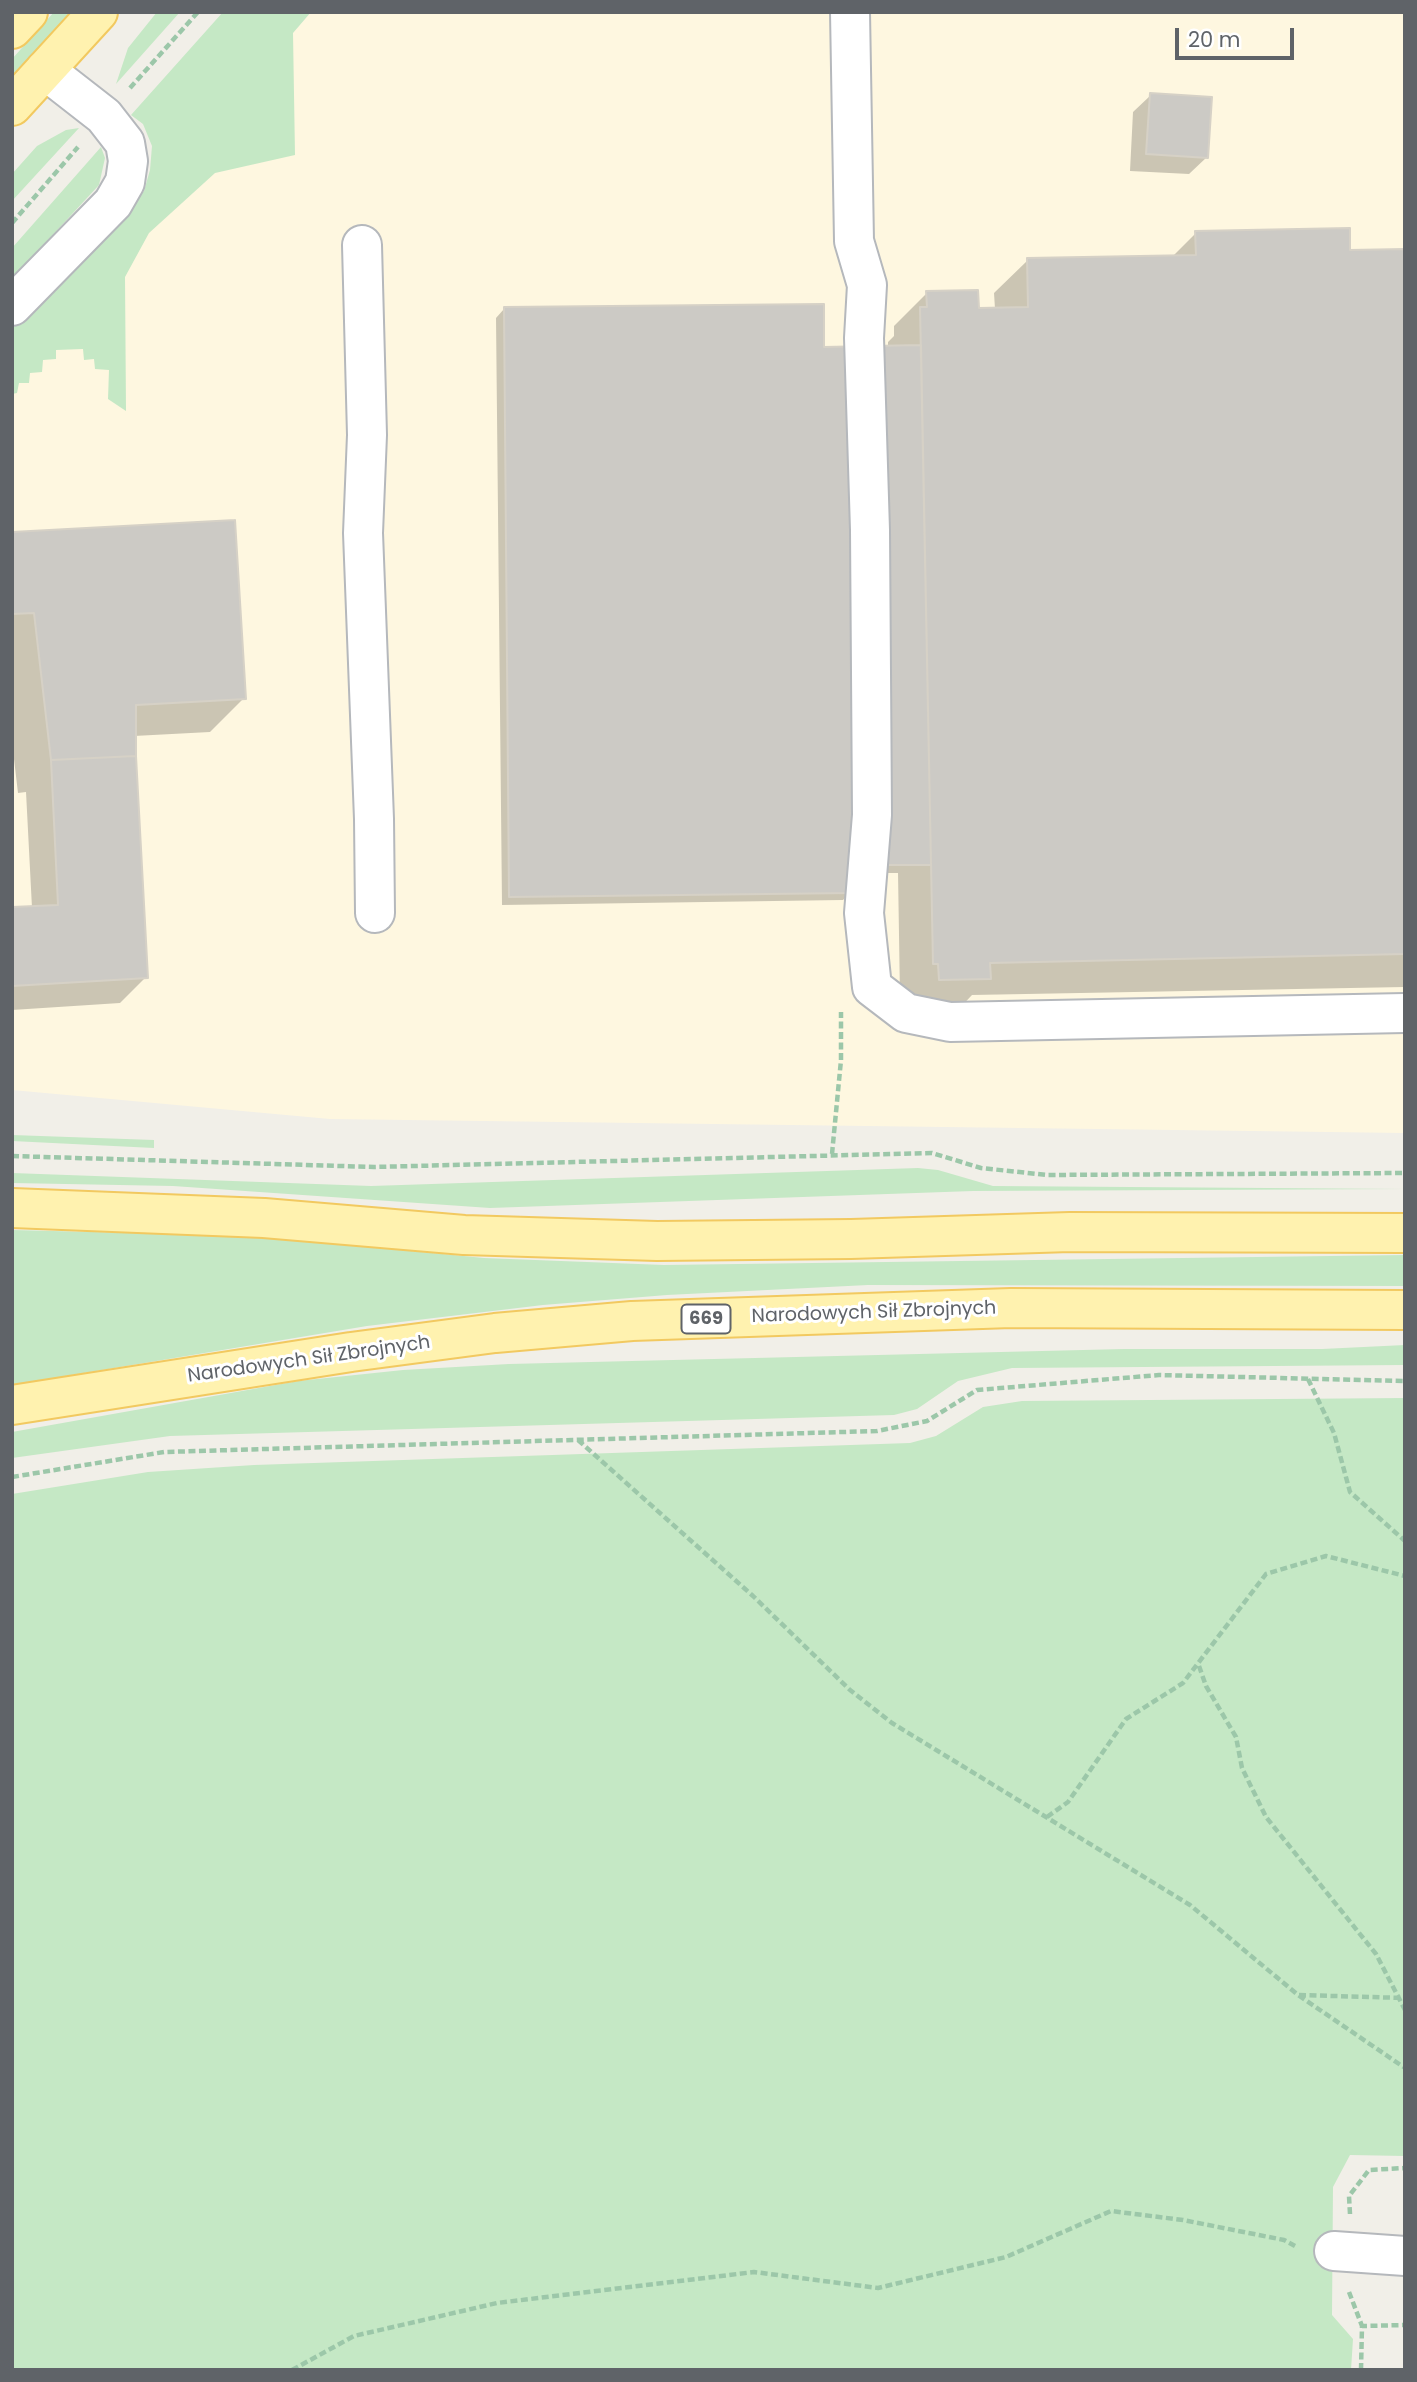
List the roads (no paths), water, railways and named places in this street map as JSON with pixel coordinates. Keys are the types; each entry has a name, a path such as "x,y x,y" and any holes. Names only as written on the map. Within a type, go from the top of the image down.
{"main road":[{"path":"12,29 28,12"},
{"path":"12,106 98,12"},
{"path":"12,1208 264,1218 464,1235 657,1241 851,1239 1070,1232 1405,1233"},
{"name":"Narodowych Sił Zbrojnych","path":"12,1405 351,1352 495,1333 632,1321 1011,1308 1405,1310"}],"lane":[{"path":"849,12 854,241 867,285 864,338 870,530 872,815 864,913 872,987 906,1013 950,1022 1405,1013"},
{"path":"12,306 113,203 125,182 128,161 125,143 104,117 45,70"},
{"path":"362,245 367,435 363,533 375,913"},
{"path":"1320,2252 1405,2256"}]}
